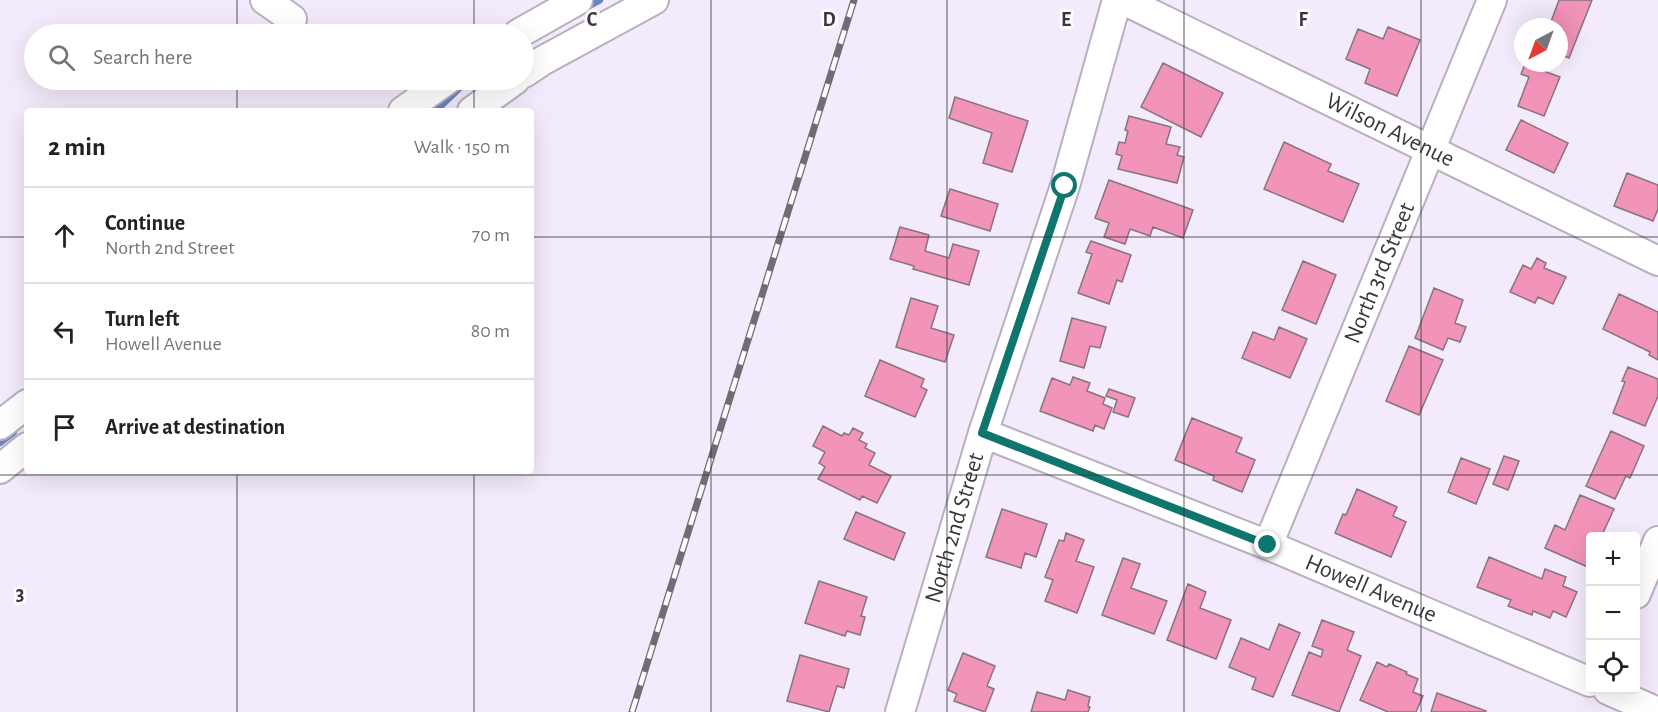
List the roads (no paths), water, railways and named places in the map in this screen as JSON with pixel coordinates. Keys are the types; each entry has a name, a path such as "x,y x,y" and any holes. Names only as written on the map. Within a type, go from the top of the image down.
{"street":[{"path":"266,0 292,19"},
{"path":"534,25 578,0"},
{"path":"534,67 654,0"},
{"name":"North 2nd Street","path":"900,712 982,433 1065,186 1117,0"},
{"name":"Wilson Avenue","path":"1123,0 1430,152 1658,261"},
{"name":"North 3rd Street","path":"1268,545 1492,0"},
{"path":"407,108 433,90"},
{"path":"476,108 501,90"},
{"path":"0,426 24,406"},
{"name":"Howell Avenue","path":"982,433 1268,545 1586,680"},
{"path":"0,469 24,449"},
{"path":"1638,586 1658,541"},
{"path":"1617,694 1658,712"}],"waterway":[{"path":"582,9 599,0"},
{"path":"438,108 457,90"},
{"path":"0,442 13,432"}],"railway":[{"path":"632,712 854,0"}]}
